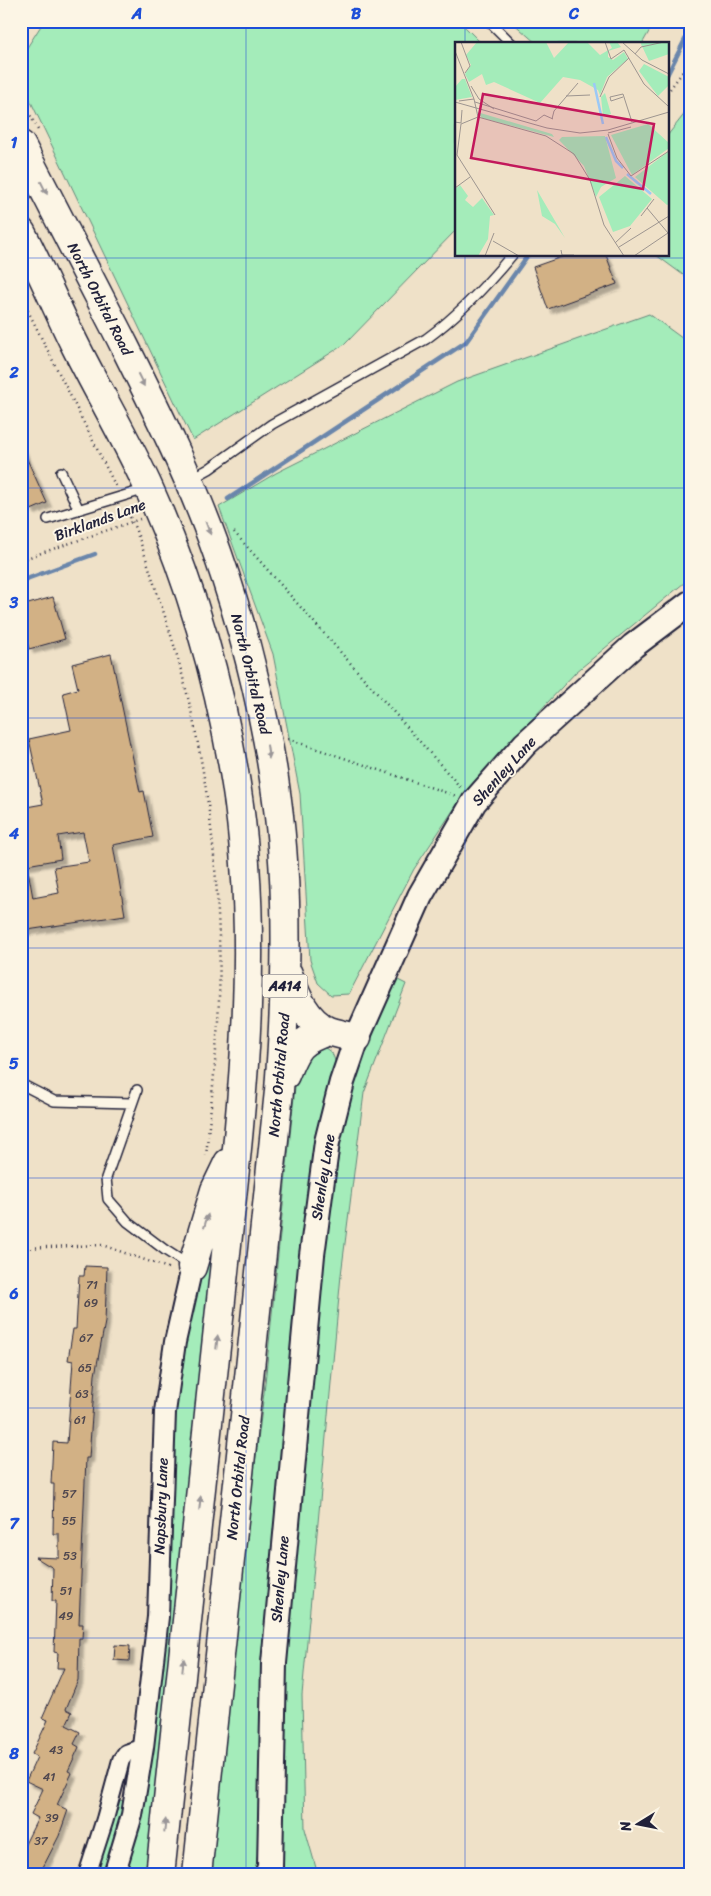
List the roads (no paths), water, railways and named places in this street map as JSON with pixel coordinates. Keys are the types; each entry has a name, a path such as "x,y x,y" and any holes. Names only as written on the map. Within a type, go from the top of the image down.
{"highway":[{"name":"North Orbital Road","path":"21,145 154,404 189,480 229,588 250,663 266,731 278,810 283,870 286,968 279,1091 198,1875"},
{"name":"A414","path":"24,243 153,500 182,571 206,648 222,713 236,784 247,875 248,992 238,1140 160,1875"},
{"path":"286,968 298,1002 328,1031 357,1038"},
{"path":"279,1091 293,1054 300,1044 308,1038 328,1031"},
{"path":"191,1272 215,1190 238,1140"}],"main road":[{"name":"Shenley Lane","path":"267,1875 270,1867 274,1663 278,1595 312,1255 328,1142 342,1082 357,1038 420,896 474,802 525,744 633,646 690,603"}],"street":[{"name":"Napsbury Lane","path":"114,1875 132,1816 143,1747 158,1617 165,1412 174,1342 191,1272"},
{"path":"87,1875 121,1760 126,1753 143,1747"}],"lane":[{"path":"489,21 510,42"},
{"path":"189,480 213,467 272,424 426,339 447,323 486,285 511,256"},
{"path":"61,472 78,508"},
{"path":"48,519 78,508 121,497 153,500"},
{"path":"21,1084 54,1101 132,1102"},
{"path":"137,1090 106,1178 108,1199 128,1222 191,1272"}],"waterway":[{"path":"668,73 690,30"},
{"path":"228,499 466,342 527,256"},
{"path":"21,581 95,554"}]}
